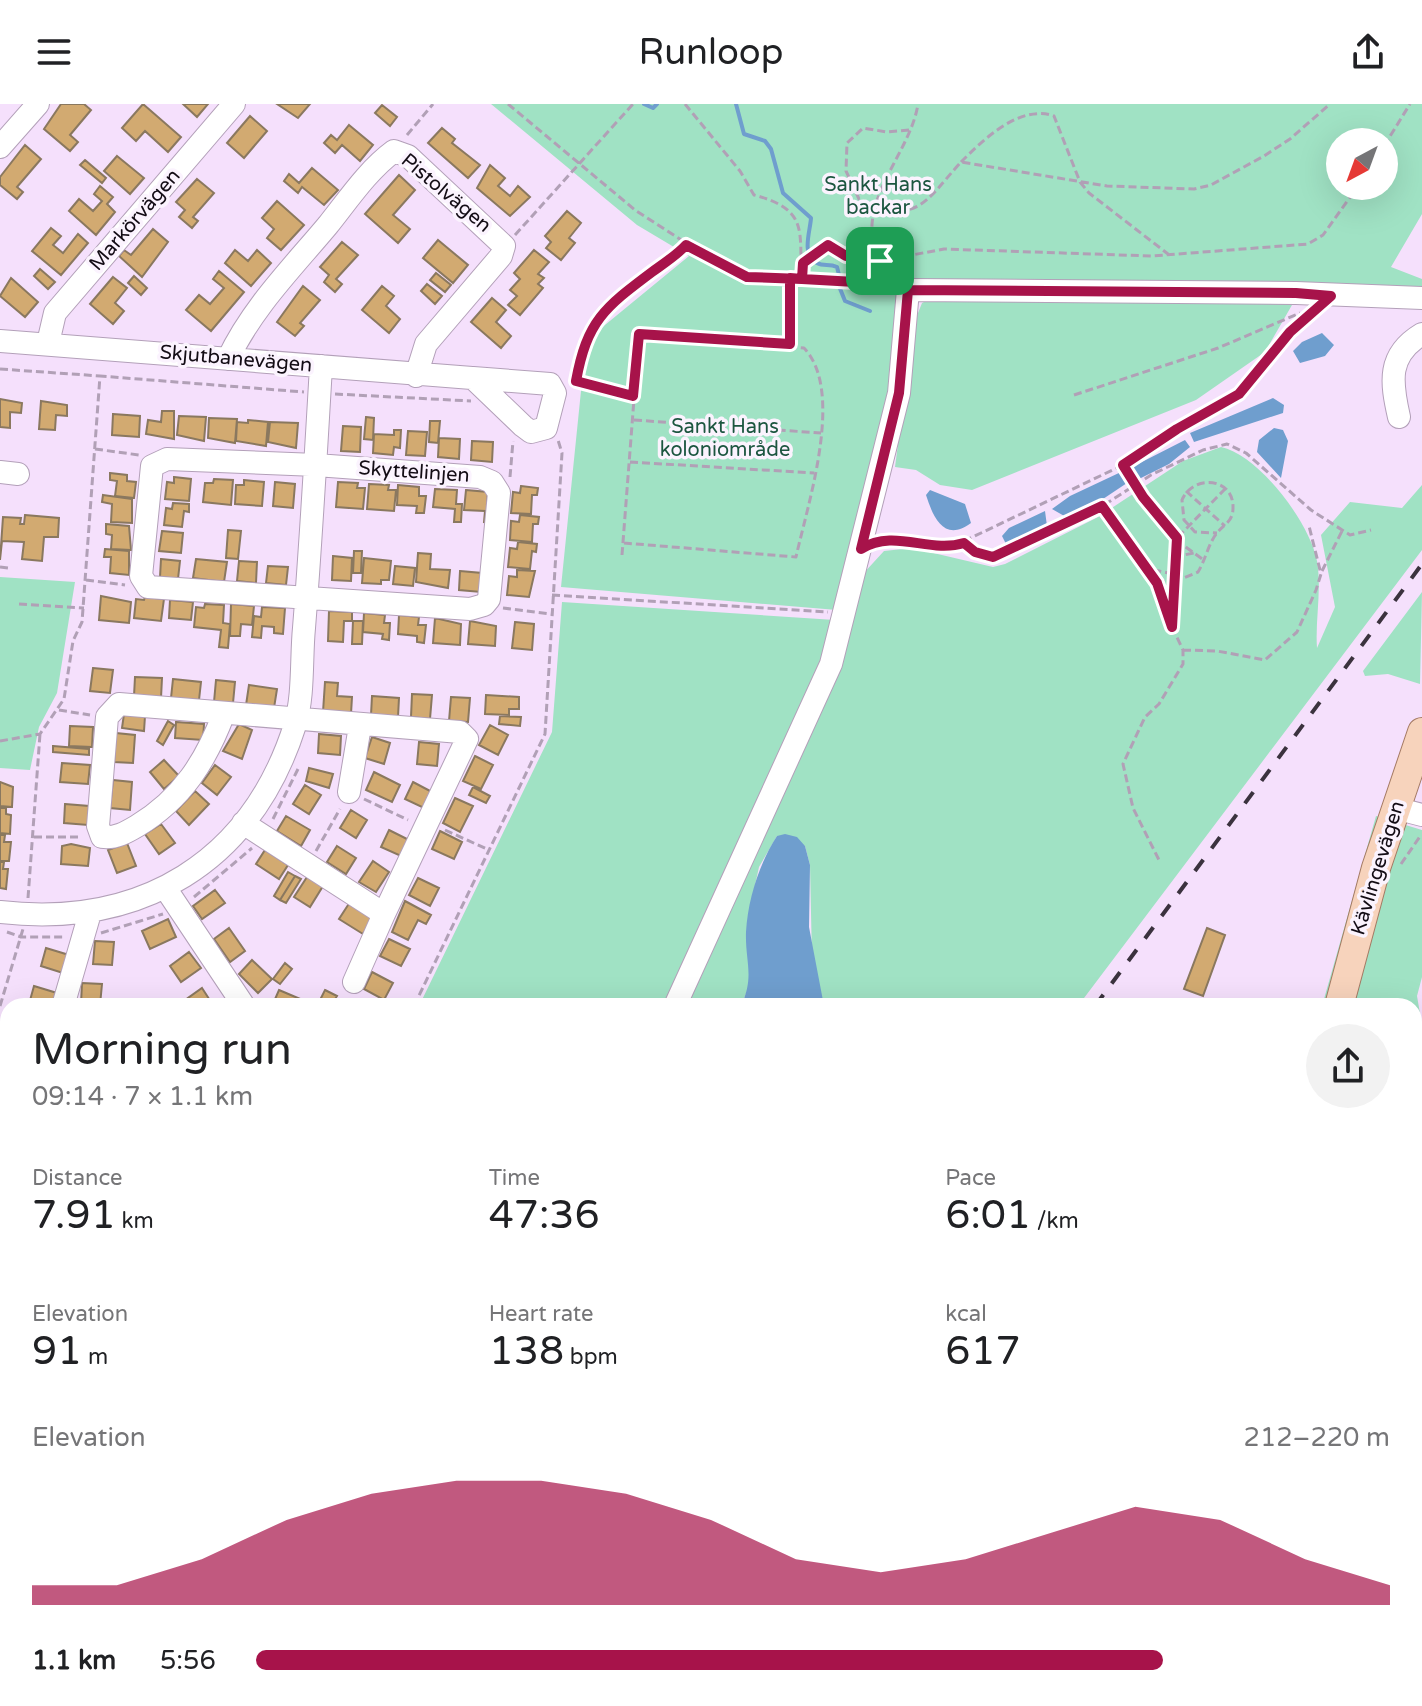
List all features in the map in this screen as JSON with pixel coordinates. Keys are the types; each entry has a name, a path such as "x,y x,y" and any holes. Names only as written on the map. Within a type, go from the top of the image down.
{"main road":[{"name":"Kävlingevägen","path":"1342,998 1409,811 1422,732"}],"street":[{"path":"0,147 38,104"},
{"name":"Markörvägen","path":"48,343 55,313 234,104"},
{"name":"Pistolvägen","path":"228,359 240,333 263,302 370,173 394,151 408,156 504,246 501,256 426,344 416,376"},
{"path":"679,998 831,664 899,393 900,287 1422,298"},
{"path":"1399,417 1391,383 1400,352 1422,334"},
{"name":"Skjutbanevägen","path":"0,341 472,378"},
{"path":"0,912 25,915 90,913 166,889 203,863 243,823 266,790 296,721 321,366"},
{"path":"167,459 152,466 149,482 141,576 148,587 470,609 484,605 492,587 499,493"},
{"name":"Skyttelinjen","path":"167,459 316,465 480,477 492,482 499,493"},
{"path":"224,713 196,774 170,802 127,832 102,837 98,826 107,717 119,704 224,713 296,721 460,732 467,739 354,982"},
{"path":"349,792 360,726"},
{"path":"243,823 384,914"},
{"path":"166,889 239,998"},
{"path":"65,998 90,913"}],"path":[{"path":"394,151 433,104"},
{"path":"508,104 578,165 686,245 747,277 900,287"},
{"path":"504,246 633,104"},
{"path":"685,104 740,171 754,195 769,198 797,219 802,228 802,279"},
{"path":"900,287 880,261 872,227 876,206 918,104"},
{"path":"961,162 1080,182 1158,190 1211,185 1290,139 1330,104"},
{"path":"1395,128 1410,104"},
{"path":"909,130 863,128 847,143 846,171 859,199 902,212 916,209 980,143 1023,114 1041,111 1054,116 1080,182 1089,193 1168,254"},
{"path":"880,261 944,249 1168,254 1308,244 1323,235 1348,200"},
{"path":"633,396 576,381 582,348 592,326 631,288 686,245"},
{"path":"803,263 828,245 846,256 876,250"},
{"path":"790,278 790,344"},
{"path":"1074,395 1218,348 1331,296"},
{"path":"861,549 873,542 889,539 948,547 964,543 1123,465 1177,429 1239,394 1290,332 1331,296"},
{"path":"622,555 639,334 790,344 804,348 816,361 822,388 821,433 796,557 624,543"},
{"path":"0,369 100,376"},
{"path":"634,420 821,433"},
{"path":"499,493 511,475 513,430"},
{"path":"418,998 545,734 562,453 558,440"},
{"path":"964,543 975,552 993,557 1102,506 1203,450 1227,444 1246,453 1311,510 1343,531 1350,535 1371,530"},
{"path":"95,449 167,459"},
{"path":"629,462 814,473"},
{"path":"1123,465 1176,539 1205,561"},
{"path":"1157,583 1198,572 1217,533 1226,526 1233,505 1225,489 1208,481 1186,491 1180,511 1188,527 1200,533 1217,533"},
{"path":"1172,627 1176,539 1225,489"},
{"path":"1186,491 1226,526"},
{"path":"1102,506 1157,583 1183,650 1179,674 1159,704 1145,717 1123,764 1133,808 1159,860"},
{"path":"1309,526 1321,574"},
{"path":"1183,650 1217,651 1265,660 1297,632 1343,531"},
{"path":"1174,557 1194,553"},
{"path":"0,567 8,568"},
{"path":"1145,568 1174,579"},
{"path":"86,580 148,587"},
{"path":"552,595 844,613"},
{"path":"19,604 84,608"},
{"path":"484,605 551,614"},
{"path":"59,710 107,717"},
{"path":"2,998 25,915 34,837 40,734"},
{"path":"308,865 349,792 489,850"},
{"path":"34,837 102,837"}],"green space":[{"path":"491,104 1422,104 1422,214 1391,267 1422,279 1422,292 893,291 901,302 891,394 837,610 561,587 581,391 594,334 689,256 637,225"},
{"path":"932,298 1277,302 1292,305 1265,352 1196,400 972,490 940,485 916,470 895,467 914,323 922,303"},
{"path":"1221,447 1236,453 1266,477 1294,510 1317,561 1317,648 1335,607 1321,535 1350,502 1402,508 1422,485 1422,550 1084,998 822,998 812,960 810,865 805,846 777,836 759,867 749,913 751,981 744,998 686,998 862,575 884,551 912,548 993,567 1005,564 1098,517 1183,461"},
{"path":"0,577 75,582 57,693 39,727 30,770 0,768"},
{"path":"1422,592 1420,684 1388,674 1365,676 1363,671"},
{"path":"562,602 835,620 833,631 672,998 423,998 552,732"},
{"path":"1376,816 1422,830 1422,977 1417,998 1324,998"}],"water":[{"path":"1322,333 1334,345 1325,356 1300,363 1293,351 1302,342"},
{"path":"1273,398 1284,405 1283,413 1194,442 1190,433"},
{"path":"1274,428 1283,430 1288,441 1281,478 1257,452 1259,440"},
{"path":"1185,440 1190,447 1169,464 1139,479 1131,475 1134,466"},
{"path":"1121,472 1127,483 1091,507 1066,517 1052,509 1070,496"},
{"path":"930,490 965,504 971,523 954,530 941,525 926,495"},
{"path":"1045,511 1047,526 1006,544 1002,536 1009,528"},
{"path":"777,836 797,837 805,846 810,865 809,927 822,998 744,998 748,986 746,932 752,895"}],"building":[{"path":"61,104 84,104 91,110 70,135 78,142 70,151 44,129"},
{"path":"143,104 181,137 168,152 145,131 136,141 122,128"},
{"path":"183,104 208,104 197,117"},
{"path":"277,104 310,104 298,118"},
{"path":"382,105 397,117 390,126 375,113"},
{"path":"250,116 267,131 244,158 227,143"},
{"path":"349,125 373,145 360,161 342,145 335,153 324,143 331,135 337,140"},
{"path":"442,128 455,139 452,143 480,165 468,178 428,143"},
{"path":"25,145 41,159 17,187 23,192 17,199 0,185 0,177"},
{"path":"117,156 144,178 130,194 104,171"},
{"path":"85,160 106,178 102,183 80,165"},
{"path":"490,165 505,178 498,186 510,196 518,186 530,197 510,216 477,188"},
{"path":"312,168 338,190 324,205 302,187 298,193 284,181 289,174 299,183"},
{"path":"399,175 415,190 393,215 410,229 398,243 365,214"},
{"path":"197,179 214,193 193,217 198,221 192,228 179,217 185,210 176,202"},
{"path":"100,186 113,197 107,204 115,212 96,235 69,211 79,199 93,211 102,201 94,194"},
{"path":"277,201 304,225 281,250 267,238 274,229 262,218"},
{"path":"567,211 581,223 569,238 575,243 561,260 546,248 551,242 545,236"},
{"path":"51,228 61,236 53,245 63,253 78,234 88,243 61,275 32,251"},
{"path":"153,229 168,242 142,277 119,256 124,250 131,255"},
{"path":"438,240 468,265 453,283 423,258"},
{"path":"342,242 358,255 336,279 342,284 335,292 324,282 329,275 320,267"},
{"path":"235,250 248,261 257,250 271,263 251,286 225,263"},
{"path":"534,250 549,262 538,274 544,278 538,284 543,288 520,315 508,305 517,296 510,290 520,279 514,273"},
{"path":"40,269 55,282 48,289 34,276"},
{"path":"219,271 244,292 211,331 186,310 199,295 210,304 224,288 213,279"},
{"path":"436,273 451,285 445,292 430,280"},
{"path":"134,276 147,288 141,295 128,283"},
{"path":"113,277 127,288 115,303 124,311 113,324 90,304"},
{"path":"11,278 38,302 25,317 0,296"},
{"path":"427,284 442,296 435,304 421,291"},
{"path":"303,286 320,300 300,323 304,326 295,336 277,322"},
{"path":"382,286 394,296 386,306 400,319 389,333 362,310"},
{"path":"492,298 506,310 496,322 511,336 501,348 471,322"},
{"path":"0,399 22,403 21,413 10,412 10,428 0,427"},
{"path":"41,401 67,405 67,416 56,415 55,430 39,429"},
{"path":"162,411 174,411 174,439 146,434 148,420 161,422"},
{"path":"113,414 140,416 139,437 112,435"},
{"path":"179,416 206,417 204,441 177,435"},
{"path":"366,417 374,418 373,440 364,439"},
{"path":"209,418 237,419 235,443 208,438"},
{"path":"248,420 268,422 266,446 236,441 237,422 248,423"},
{"path":"430,421 440,421 438,443 429,442"},
{"path":"270,422 298,423 296,448 268,442"},
{"path":"343,426 361,427 360,452 341,451"},
{"path":"394,430 401,430 400,448 394,447 393,455 373,453 374,434 394,435"},
{"path":"408,431 427,432 425,456 406,455"},
{"path":"439,438 460,439 459,459 438,457"},
{"path":"472,441 493,442 492,462 471,460"},
{"path":"110,473 127,475 127,481 136,482 134,498 115,496 117,481 110,480"},
{"path":"174,477 191,479 189,501 165,499 167,482 174,483"},
{"path":"214,479 233,480 231,505 203,502 205,483 213,483"},
{"path":"244,480 264,482 262,506 235,504 236,485 244,485"},
{"path":"275,482 295,484 293,508 273,506"},
{"path":"338,482 358,483 357,488 365,488 363,509 336,507"},
{"path":"369,484 389,485 388,490 396,490 394,511 367,509"},
{"path":"398,485 419,487 419,496 426,496 424,513 416,513 417,506 397,505"},
{"path":"521,486 538,488 537,495 532,495 531,514 511,513 513,492 520,493"},
{"path":"435,489 457,490 456,504 462,504 461,522 454,522 455,509 433,507"},
{"path":"466,490 488,492 487,504 495,504 493,523 484,522 485,511 464,510"},
{"path":"103,495 132,499 132,523 111,522 112,504 102,502"},
{"path":"173,503 189,504 189,512 184,511 182,527 164,525 166,508 172,509"},
{"path":"25,515 59,518 58,537 44,537 42,561 22,559 24,542 2,541 0,560 3,517 21,518 20,524 24,524"},
{"path":"520,515 539,517 538,524 533,524 532,542 510,540 511,521 519,522"},
{"path":"106,524 129,526 131,550 111,549 112,535 106,534"},
{"path":"228,530 241,531 238,559 226,558"},
{"path":"162,531 183,533 181,553 159,551"},
{"path":"518,542 537,544 536,552 532,551 530,569 508,567 510,548 517,549"},
{"path":"105,549 129,551 129,575 110,573 111,557 104,557"},
{"path":"354,551 362,551 361,573 353,573"},
{"path":"418,553 431,554 430,569 450,570 448,588 416,582"},
{"path":"333,556 352,558 351,581 332,580"},
{"path":"364,558 391,561 389,580 381,580 381,584 362,583"},
{"path":"161,559 180,561 178,579 160,577"},
{"path":"196,559 227,562 224,582 193,578"},
{"path":"239,561 257,562 256,583 237,581"},
{"path":"268,566 288,567 286,585 266,583"},
{"path":"395,566 415,568 413,586 393,584"},
{"path":"517,570 535,571 529,597 507,595 509,576 517,577"},
{"path":"460,571 482,573 481,592 459,590"},
{"path":"101,596 131,602 129,623 99,620"},
{"path":"145,597 164,599 161,621 134,618 136,599 144,600"},
{"path":"170,600 193,602 191,620 169,618"},
{"path":"205,604 224,605 223,623 230,624 228,648 219,647 221,630 194,627 196,607 204,608"},
{"path":"231,604 254,606 252,625 241,624 240,636 230,636"},
{"path":"262,607 285,608 283,634 274,633 274,627 262,626 261,638 252,637 254,616 261,617"},
{"path":"329,611 352,612 352,621 344,621 343,642 328,641"},
{"path":"364,613 385,615 384,623 390,623 389,640 382,639 383,634 363,632"},
{"path":"399,615 419,617 418,625 426,625 424,643 417,642 417,636 398,634"},
{"path":"435,618 461,624 460,645 433,643"},
{"path":"353,621 363,621 362,644 352,644"},
{"path":"470,621 496,626 495,646 468,644"},
{"path":"515,622 534,624 532,650 512,648"},
{"path":"93,668 113,670 110,693 90,691"},
{"path":"135,677 162,678 161,698 134,696"},
{"path":"173,679 201,682 199,700 171,698"},
{"path":"216,680 235,682 233,703 214,702"},
{"path":"325,682 338,683 337,696 352,697 351,714 323,712"},
{"path":"249,685 277,689 274,708 246,705"},
{"path":"412,694 432,695 430,719 411,717"},
{"path":"486,695 519,697 519,709 509,709 509,715 485,714"},
{"path":"372,696 399,698 398,717 371,715"},
{"path":"451,697 470,698 468,722 449,721"},
{"path":"124,714 145,716 144,731 122,728"},
{"path":"500,716 521,717 520,726 499,724"},
{"path":"168,721 174,725 163,745 157,741"},
{"path":"176,722 204,724 203,740 175,738"},
{"path":"239,724 252,730 242,759 223,751"},
{"path":"490,725 508,735 498,755 479,745"},
{"path":"70,726 93,727 92,747 69,746"},
{"path":"116,733 135,735 133,763 114,762"},
{"path":"319,734 341,736 340,755 318,753"},
{"path":"372,737 390,743 384,764 365,758"},
{"path":"419,742 439,744 437,766 417,764"},
{"path":"53,746 89,749 89,755 53,752"},
{"path":"475,756 493,765 481,789 463,781"},
{"path":"164,760 179,776 164,789 150,772"},
{"path":"62,763 90,765 88,784 60,782"},
{"path":"215,765 231,777 217,795 202,783"},
{"path":"309,768 333,774 329,788 306,781"},
{"path":"374,772 400,785 392,802 366,790"},
{"path":"113,780 132,782 130,810 110,808"},
{"path":"0,782 13,787 12,807 0,806"},
{"path":"413,782 432,792 424,808 405,799"},
{"path":"305,785 321,795 309,814 293,804"},
{"path":"473,787 490,796 486,803 469,795"},
{"path":"195,791 209,804 189,825 176,811"},
{"path":"455,798 473,806 460,832 443,823"},
{"path":"65,804 89,806 88,825 64,823"},
{"path":"0,808 6,808 6,814 11,815 10,834 0,833"},
{"path":"351,810 367,820 356,838 340,828"},
{"path":"286,816 310,830 301,846 277,831"},
{"path":"161,824 175,843 159,854 145,834"},
{"path":"389,830 409,840 401,856 381,847"},
{"path":"440,831 462,842 454,859 432,849"},
{"path":"0,835 5,835 4,842 11,842 9,861 0,861"},
{"path":"127,843 136,866 117,873 108,850"},
{"path":"71,844 90,848 88,866 61,864 62,846"},
{"path":"337,846 356,858 346,874 327,862"},
{"path":"265,850 288,865 279,879 256,864"},
{"path":"373,861 389,872 376,892 359,882"},
{"path":"0,862 4,862 3,869 8,869 6,889 0,888"},
{"path":"288,872 295,876 280,900 274,896"},
{"path":"295,876 301,879 286,903 280,900"},
{"path":"307,877 323,886 310,907 294,897"},
{"path":"418,878 439,888 430,906 409,895"},
{"path":"215,890 225,903 202,919 193,906"},
{"path":"405,901 431,915 426,924 418,920 408,940 392,932"},
{"path":"350,902 374,917 363,934 339,919"},
{"path":"168,919 176,937 150,949 142,931"},
{"path":"229,928 245,951 230,962 214,939"},
{"path":"1207,928 1225,935 1203,996 1184,989"},
{"path":"389,939 410,949 401,966 380,956"},
{"path":"95,941 114,942 112,965 93,964"},
{"path":"46,948 69,955 63,973 41,966"},
{"path":"189,952 201,968 181,982 170,966"},
{"path":"252,960 272,979 258,993 239,974"},
{"path":"285,963 292,969 280,984 273,979"},
{"path":"372,972 393,983 385,998 364,989"},
{"path":"82,983 102,984 101,998 81,998"},
{"path":"34,986 57,993 55,998 31,998"},
{"path":"202,988 208,998 188,998"},
{"path":"279,990 298,998 276,998"},
{"path":"325,990 337,996 336,998 321,998"}],"waterway":[{"path":"644,104 653,108 657,104"},
{"path":"736,104 744,134 765,141 771,149 783,193 811,218 808,249 812,259 822,265 837,267 839,275"},
{"path":"839,286 845,301 870,311"}],"railway":[{"path":"1101,998 1422,564"}],"route":[{"path":"880,261 876,250 846,256 828,245 803,263 802,279 790,278 747,277 686,245 604,311 586,337 576,381 633,396 639,334 790,344 790,278 802,279 891,284 908,290 899,393 861,549 873,542 889,539 948,547 964,543 975,552 993,557 1102,506 1157,583 1172,627 1177,538 1143,497 1123,465 1177,429 1239,394 1290,332 1331,296 1296,293 908,290 891,284 880,261"}],"park label":[{"name":"Sankt Hans backar","path":"878,196"},
{"name":"Sankt Hans koloniområde","path":"725,438"}]}
